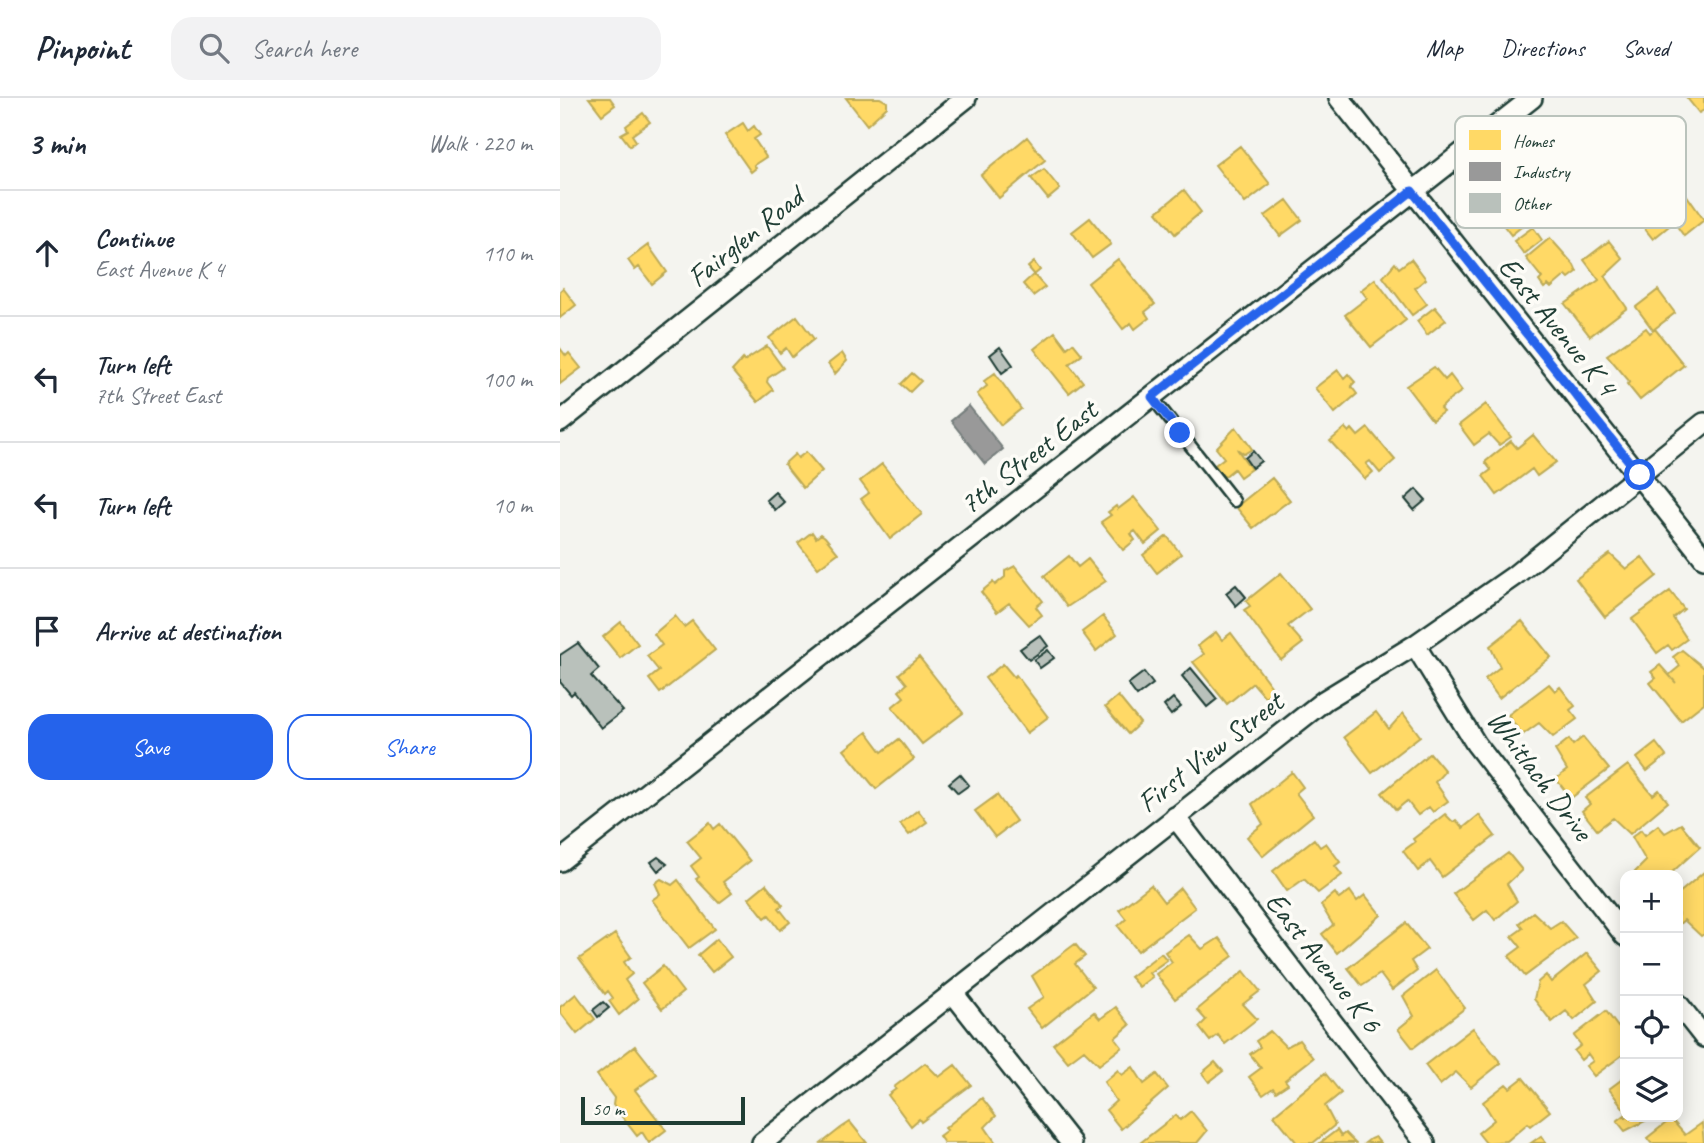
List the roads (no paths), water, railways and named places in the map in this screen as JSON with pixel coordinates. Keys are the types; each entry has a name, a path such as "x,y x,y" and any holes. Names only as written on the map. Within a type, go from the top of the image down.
{"street":[{"name":"Fairglen Road","path":"560,422 966,98"},
{"name":"East Avenue K 4","path":"1339,98 1704,558"},
{"name":"7th Street East","path":"1509,116 1532,98"},
{"name":"7th Street East","path":"560,861 1455,158"},
{"name":"First View Street","path":"762,1143 1325,699 1415,645 1514,576 1704,423"},
{"name":"Whitlach Drive","path":"1415,645 1476,744 1623,933"},
{"name":"East Avenue K 6","path":"1175,817 1425,1143"},
{"path":"953,993 1071,1143"},
{"path":"1683,1010 1704,1037"}],"lane":[{"path":"1152,397 1234,501"}]}
